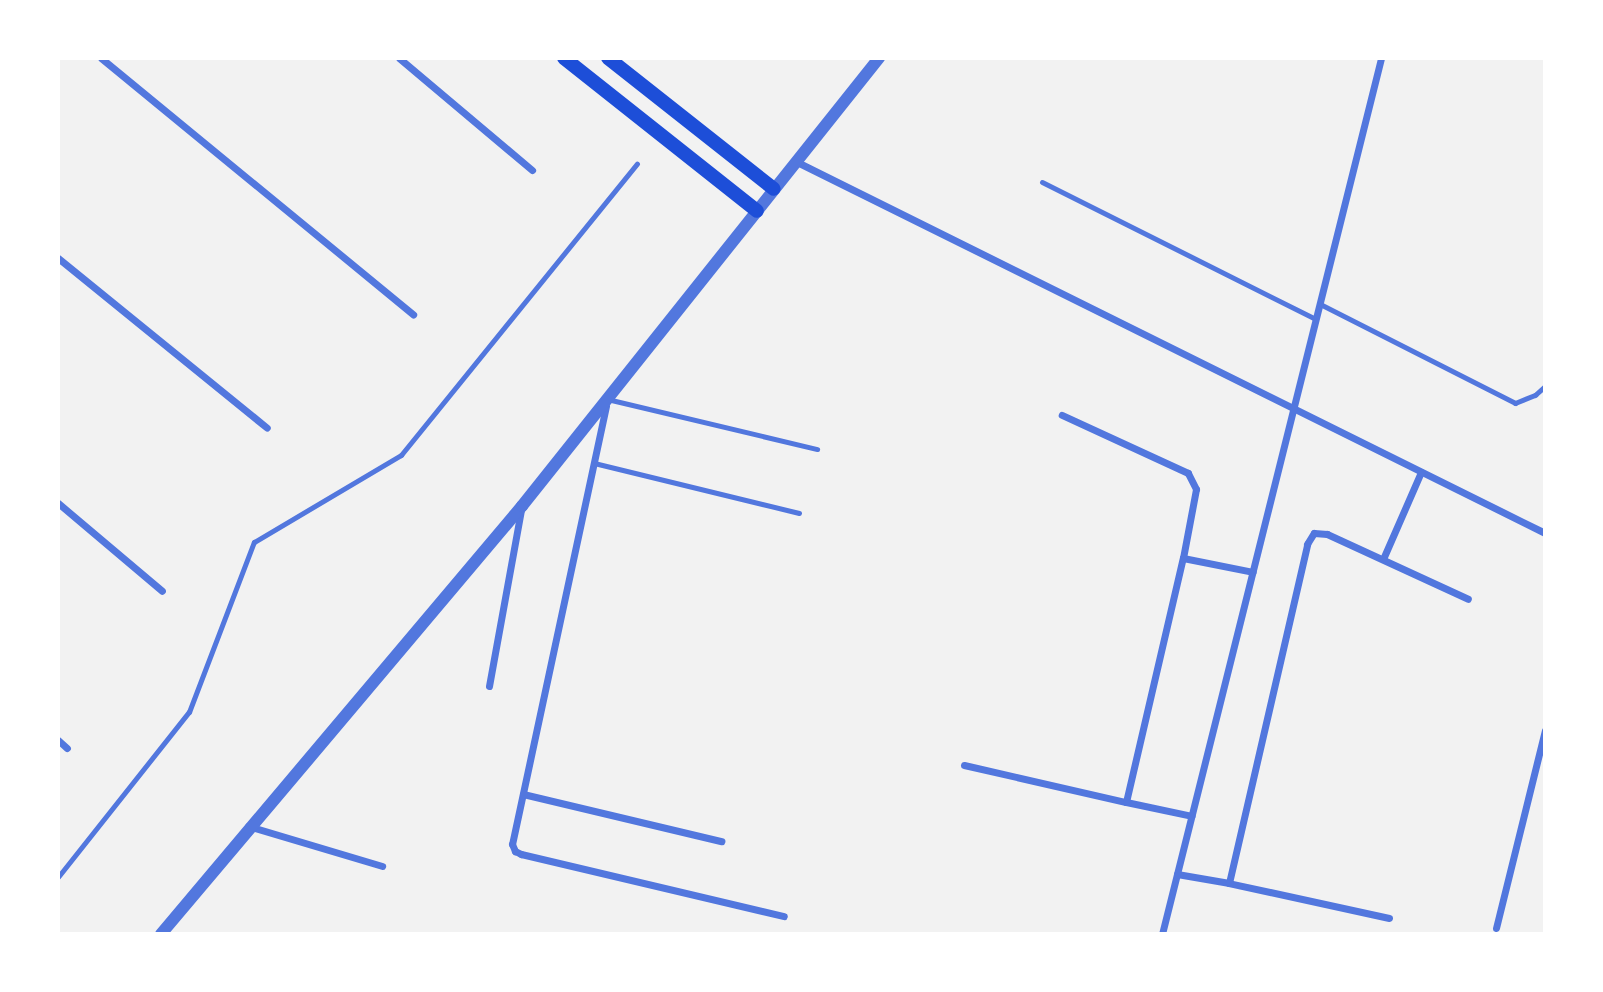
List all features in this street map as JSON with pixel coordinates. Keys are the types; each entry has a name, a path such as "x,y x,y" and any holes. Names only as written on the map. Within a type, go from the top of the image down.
{"main road":[{"path":"564,58 757,211"},
{"path":"608,58 774,189"}],"street":[{"path":"101,58 413,314"},
{"path":"399,58 531,170"},
{"path":"160,934 248,826 522,506 879,58"},
{"path":"1162,934 1381,58"},
{"path":"797,162 1545,533"},
{"path":"58,258 267,428"},
{"path":"607,399 512,844 514,851 784,916"},
{"path":"1062,415 1188,474 1196,489 1183,558 1126,802"},
{"path":"1383,559 1421,472"},
{"path":"58,503 162,591"},
{"path":"489,685 522,506"},
{"path":"1229,883 1307,544 1314,533 1322,533 1383,559 1468,599"},
{"path":"1183,558 1252,572"},
{"path":"1496,928 1545,730"},
{"path":"58,740 67,748"},
{"path":"964,765 1192,816"},
{"path":"523,794 721,841"},
{"path":"248,826 382,866"},
{"path":"1177,874 1389,918"}],"lane":[{"path":"58,877 189,712 254,542 401,455 637,164"},
{"path":"1042,182 1316,319"},
{"path":"1320,304 1515,404 1535,395 1545,386"},
{"path":"607,399 817,449"},
{"path":"594,463 799,513"}]}
